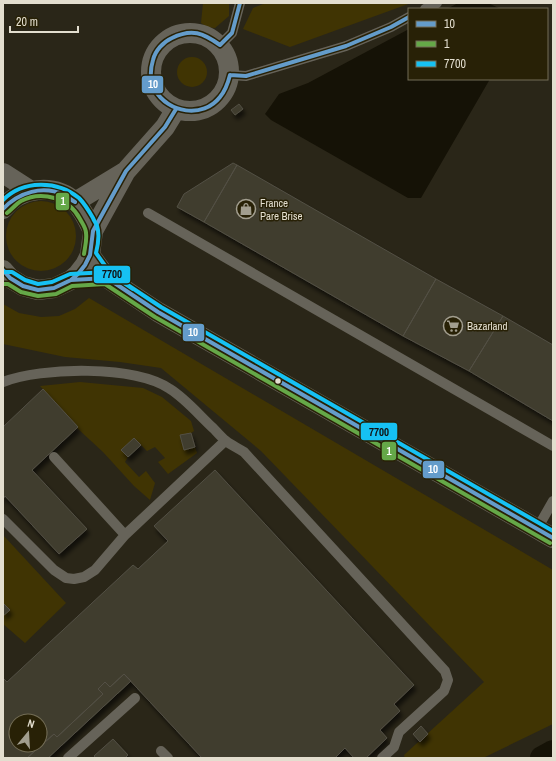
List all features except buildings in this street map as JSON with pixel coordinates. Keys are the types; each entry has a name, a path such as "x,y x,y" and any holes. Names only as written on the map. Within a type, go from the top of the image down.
{"street":[{"path":"185,33 198,33 210,38 220,45 226,54 230,75 227,88 219,100 208,108 195,111 176,109 159,96 152,84 151,70 154,57 161,45 172,37 185,33"},
{"path":"5,275 23,286 38,290 54,288 71,280 78,274 90,255 93,231 126,171 165,127 176,109"},
{"path":"75,202 126,171"},
{"path":"3,173 31,191"},
{"path":"3,209 18,196 31,191 43,190 54,192 75,202 84,213 93,231"},
{"path":"90,255 107,278 158,312 545,533"},
{"path":"71,280 107,278"}],"lane":[{"path":"220,45 232,33 240,3"},
{"path":"427,8 437,3"},
{"path":"230,75 246,76 346,46 391,27 408,18"},
{"path":"148,213 553,446"},
{"path":"3,382 25,376 83,371 111,372 153,380 170,388 225,441 244,452 446,671 448,680 444,691 399,732 394,747 382,758"},
{"path":"3,519 54,570 66,578 84,578 95,570 125,535 225,441"},
{"path":"54,458 125,535"},
{"path":"545,533 553,501"},
{"path":"68,758 135,698"}],"shaded area":[{"path":"203,3 229,3 229,16 215,28 207,27 201,23"},
{"path":"266,3 411,3 290,47 243,29 253,8"},
{"path":"458,3 488,3 499,8 449,8"},
{"path":"408,30 408,80 489,80 421,198 408,198 271,120 265,114 279,94 308,83"},
{"path":"192,57 202,62 207,72 202,82 192,87 182,82 177,72 182,62"},
{"path":"41,201 54,204 66,211 73,223 76,236 73,249 66,261 54,268 41,271 28,268 16,261 9,249 6,236 9,223 16,211 28,204"},
{"path":"89,298 553,570 553,724 483,758 405,758 404,755 484,682 261,451 161,368 120,362 65,357 3,344 3,304 19,313 41,317 59,316 75,309"},
{"path":"80,382 143,388 162,397 191,421 194,431 180,436 184,450 195,447 197,453 168,474 158,462 165,458 155,447 147,451 134,438 122,449 128,457 125,462 139,477 146,471 155,483 150,500 134,486 103,452 77,428 78,427 40,386"},
{"path":"3,535 66,603 25,643 3,624"}],"waterway":[{"path":"542,758 553,752"}],"transit line":[{"name":"10","path":"220,45 232,33 240,3"},
{"name":"10","path":"230,75 246,76 346,46 391,27 408,18"},
{"name":"10","path":"220,45 208,37 197,33 186,33 169,40 160,47 154,57 151,72 153,87 161,98 168,104 177,108 195,111 213,104 220,97 226,87 230,75"},
{"name":"10","path":"3,270 10,278 23,286 38,290 54,288 71,280 78,274 90,255 93,231 126,171 165,127 176,109"},
{"name":"7700","path":"3,200 11,193 30,186 51,185 70,192 79,198 96,224 99,236 96,253 111,274 161,307 553,531"},
{"name":"10","path":"3,209 9,203 24,194 40,191 56,192 75,202"},
{"name":"1","path":"7,213 19,202 38,196 46,196 62,201 75,212 85,227 86,238 84,254"},
{"name":"7700","path":"3,272 12,272 25,280 38,284 52,282 70,274 108,272 133,289"},
{"name":"10","path":"71,280 107,278 158,312 553,538"},
{"name":"1","path":"3,284 8,284 21,292 38,296 56,294 72,286 105,284 155,317 550,543"}],"place":[{"name":"France Pare Brise","path":"246,209"},
{"name":"Bazarland","path":"453,326"}]}
